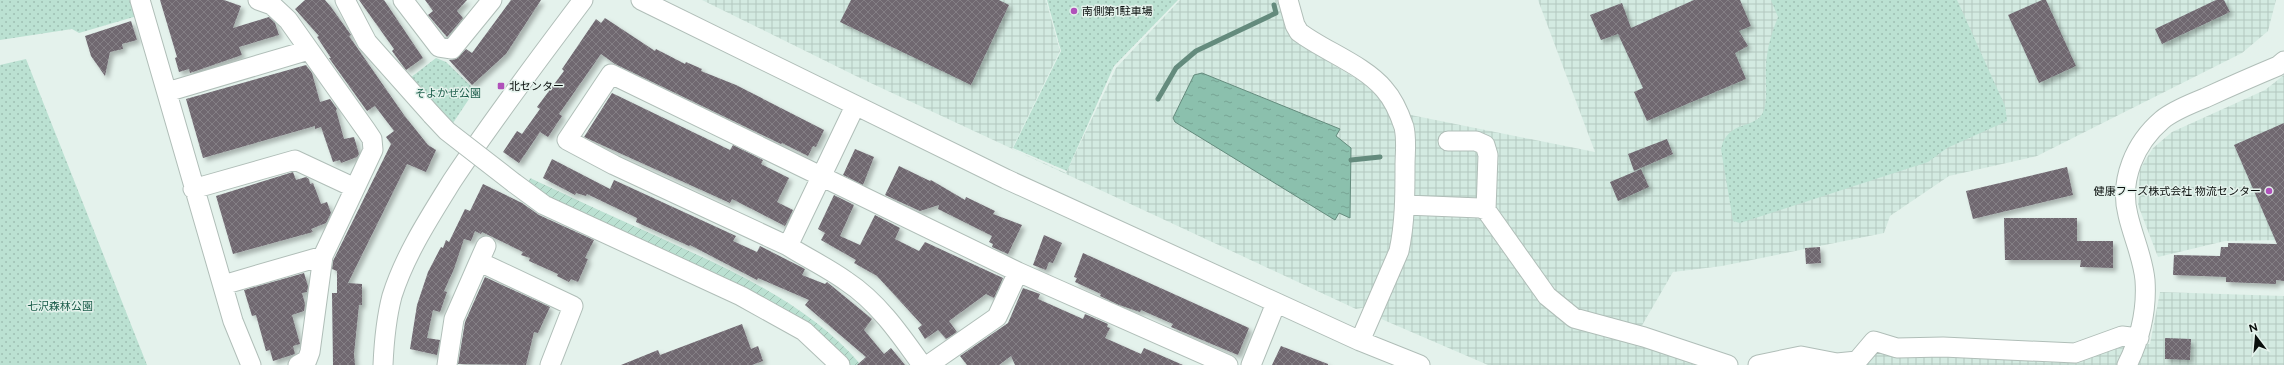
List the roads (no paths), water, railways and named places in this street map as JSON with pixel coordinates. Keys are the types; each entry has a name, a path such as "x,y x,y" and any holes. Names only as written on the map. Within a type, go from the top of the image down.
{"street":[{"path":"140,0 193,189 233,321 251,365"},
{"path":"258,0 272,5 281,12 372,139 373,150 322,256 310,352 308,360 298,365"},
{"path":"345,0 367,42 432,115 447,131 514,183 544,205 741,296 804,331 840,365"},
{"path":"402,0 439,47 452,49 492,0"},
{"path":"383,365 385,331 392,296 410,251 431,214 496,116 583,0"},
{"path":"641,0 1012,182 1360,341 1420,365"},
{"path":"1288,0 1295,25 1299,32 1367,74 1384,89 1396,109 1404,127 1406,140 1405,205 1399,251 1360,341"},
{"path":"167,92 309,50"},
{"path":"2127,365 2139,338 2143,315 2145,278 2125,202 2126,186 2134,157 2145,137 2163,119 2180,109 2278,66 2284,61"},
{"path":"922,365 892,323 847,281 788,246 614,165 568,140 611,74 1018,272 1228,365"},
{"path":"788,246 855,106"},
{"path":"1448,141 1476,141 1485,145 1488,155 1486,210"},
{"path":"193,189 295,160 355,188"},
{"path":"1405,205 1480,208 1486,210 1547,296 1574,318 1644,337 1728,365"},
{"path":"447,365 454,319 486,246"},
{"path":"223,286 322,256"},
{"path":"478,264 484,264 573,306 550,365"},
{"path":"928,365 997,317 1018,272"},
{"path":"1251,365 1276,303"},
{"path":"1758,365 1801,356 1837,362 1857,361 1874,341 1896,348 1943,346 2075,353 2122,336 2139,338"}],"water":[{"path":"1202,73 1340,129 1336,136 1351,148 1350,218 1339,213 1335,220 1175,122 1173,118 1194,75"}],"waterway":[{"path":"1158,99 1176,68 1196,51 1276,13 1274,5"},
{"path":"1351,160 1380,157"}],"place":[{"name":"南側第1駐車場","path":"1074,11"},
{"name":"北センター","path":"501,86"},
{"name":"健康フーズ株式会社 物流センター","path":"2269,191"}],"park label":[{"name":"そよかぜ公園","path":"448,93"},
{"name":"七沢森林公園","path":"60,306"}]}
